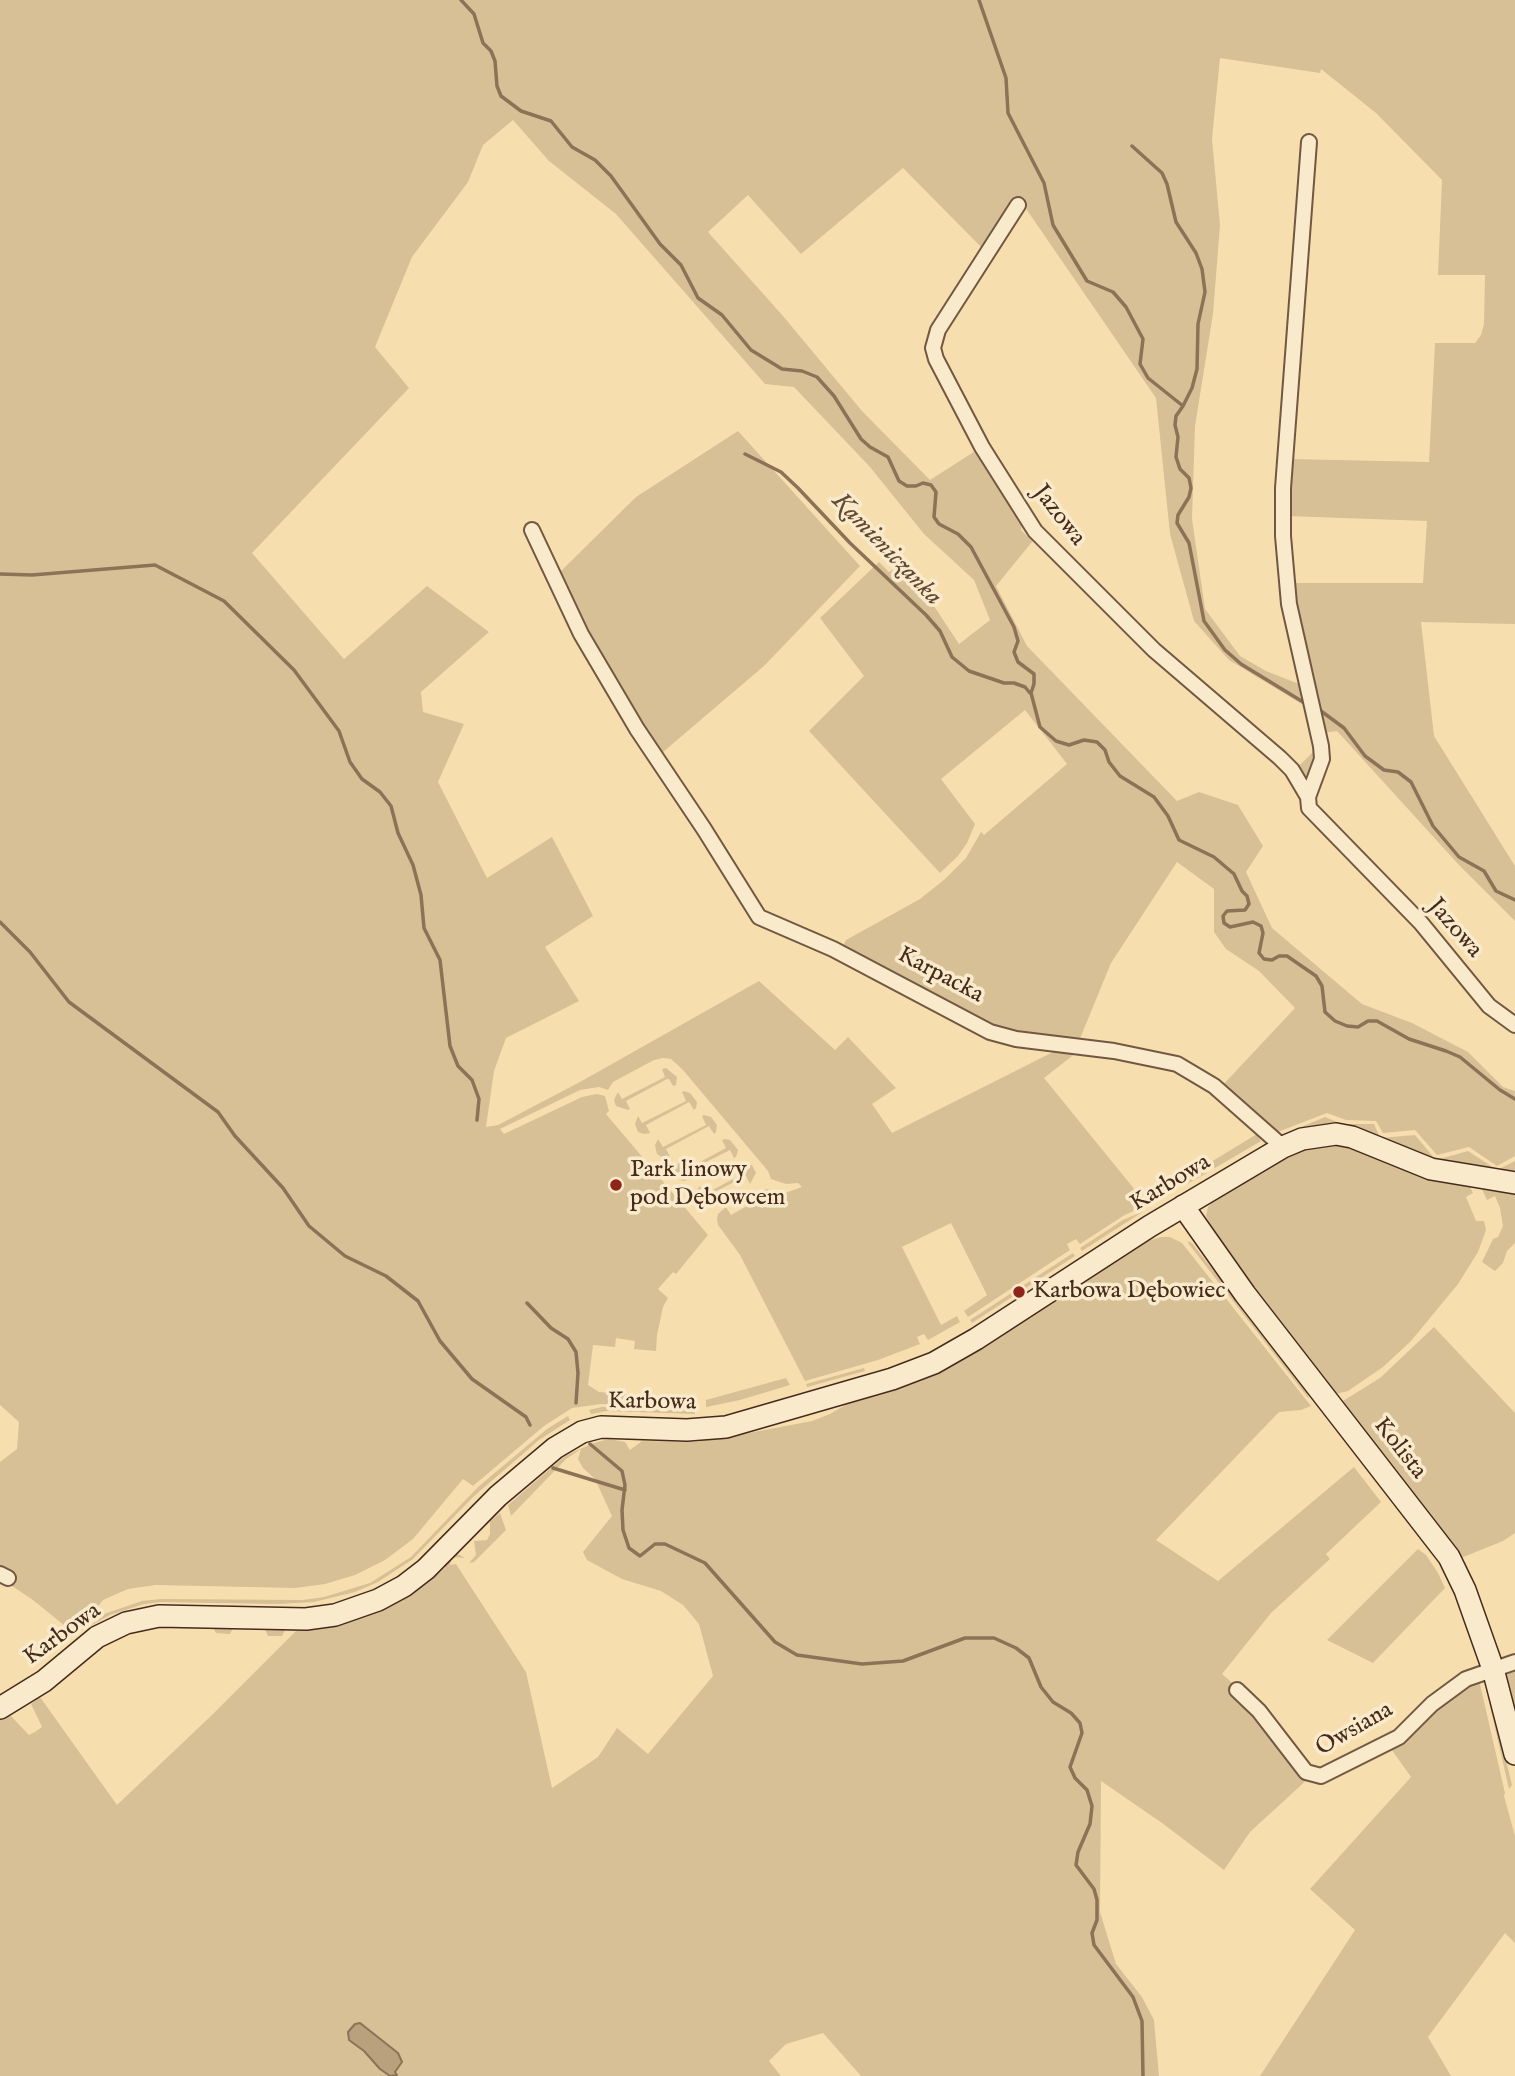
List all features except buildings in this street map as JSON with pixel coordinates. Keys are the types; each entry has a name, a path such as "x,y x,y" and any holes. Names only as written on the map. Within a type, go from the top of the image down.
{"street":[{"path":"1308,797 1322,760 1321,746 1289,604 1283,536 1283,488 1309,142"},
{"name":"Jazowa","path":"1018,205 938,330 933,348 936,359 982,447 1035,531 1154,650 1292,770 1308,797 1309,808 1421,923 1489,1006 1515,1025"},
{"name":"Karpacka","path":"532,530 581,634 637,729 759,917 833,949 990,1032 1016,1039 1114,1051 1177,1064 1214,1086 1283,1147"},
{"path":"1283,1147 1301,1139 1336,1134 1361,1140 1431,1169 1515,1183"},
{"name":"Karbowa","path":"0,1708 44,1681 97,1637 125,1623 159,1616 306,1619 335,1615 378,1600 404,1586 426,1569 498,1496 555,1448 575,1435 601,1427 694,1430 726,1427 912,1372 934,1363 1183,1206 1283,1147"},
{"name":"Kolista","path":"1183,1206 1245,1294 1437,1539 1458,1572 1493,1669 1515,1754"},
{"name":"Owsiana","path":"1237,1690 1259,1712 1307,1772 1321,1776 1399,1737 1452,1688 1466,1679 1515,1662"}],"shaded area":[{"path":"0,0 1515,0 1515,624 1421,622 1434,736 1515,866 1515,921 1459,865 1337,731 1322,733 1290,583 1423,583 1427,521 1286,516 1291,459 1429,462 1435,343 1475,343 1484,324 1485,275 1438,275 1442,180 1376,113 1321,69 1320,73 1220,58 1212,139 1220,225 1213,314 1195,426 1192,519 1205,609 1240,656 1266,671 1304,686 1310,709 1229,660 1194,621 1170,534 1156,398 1018,197 984,250 903,168 801,254 748,195 708,232 862,411 930,480 980,448 1023,519 1021,530 1027,536 1034,534 1036,537 996,586 1027,646 1177,801 1199,792 1238,805 1263,846 1246,872 1272,928 1362,1004 1412,1023 1468,1052 1503,1087 1515,1091 1515,1156 1497,1166 1469,1147 1437,1155 1415,1130 1383,1133 1376,1121 1346,1120 1327,1113 1275,1133 1221,1087 1295,1008 1259,971 1226,949 1214,932 1214,889 1177,862 1111,963 1079,1041 1018,1036 990,1028 843,947 846,940 920,899 945,879 966,858 981,832 984,835 1067,764 1025,710 941,779 975,824 958,856 940,873 809,731 864,676 820,618 879,562 889,572 905,562 959,644 990,620 974,580 924,534 870,467 794,387 765,384 616,214 549,161 513,120 483,145 468,182 412,257 375,347 409,388 252,553 344,659 427,586 489,632 421,692 423,712 464,724 438,782 487,878 552,837 593,916 545,947 579,1001 506,1038 494,1071 486,1127 498,1125 580,1082 759,981 835,1050 848,1037 896,1088 872,1104 892,1133 1059,1049 1081,1049 1044,1078 1144,1201 1173,1184 1177,1190 1123,1216 1080,1244 1076,1239 1067,1244 1070,1250 968,1317 964,1311 987,1295 951,1223 902,1247 941,1325 957,1316 960,1322 928,1340 924,1334 917,1337 920,1344 878,1360 805,1381 740,1255 718,1225 717,1219 718,1214 726,1207 731,1215 754,1202 750,1195 758,1191 768,1189 785,1193 802,1187 798,1183 786,1184 771,1179 768,1171 683,1070 671,1059 654,1060 613,1082 608,1090 599,1087 580,1090 500,1129 504,1134 582,1097 597,1094 605,1096 609,1111 606,1114 708,1235 676,1274 673,1272 658,1289 668,1298 663,1307 656,1351 634,1349 635,1341 616,1338 615,1347 593,1345 588,1385 599,1392 694,1399 694,1407 601,1404 572,1408 544,1426 473,1486 463,1479 413,1539 385,1560 355,1575 325,1584 295,1588 156,1585 128,1589 103,1600 76,1635 9,1584 0,1567 0,1462 17,1449 19,1422 0,1405"},
{"path":"738,431 860,566 764,666 663,752 656,750 614,682 557,575 636,497"},
{"path":"1318,747 1306,787 1295,770"},
{"path":"666,1068 677,1077 676,1085 673,1086 667,1079 626,1101 630,1109 616,1106 614,1100 618,1092 622,1099 665,1077 662,1069"},
{"path":"682,1092 690,1093 697,1102 694,1110 689,1102 646,1125 650,1133 638,1132 635,1124 638,1116 642,1123 686,1101"},
{"path":"702,1116 711,1117 717,1125 714,1134 709,1126 666,1149 670,1157 663,1158 657,1154 655,1145 658,1139 663,1147 706,1125"},
{"path":"1325,1117 1342,1124 1374,1124 1380,1138 1415,1135 1436,1160 1468,1151 1497,1170 1515,1161 1515,1177 1435,1163 1387,1144 1279,1136"},
{"path":"1257,1134 1261,1141 1215,1168 1211,1162"},
{"path":"722,1140 730,1140 738,1150 736,1157 734,1158 730,1150 688,1171 693,1179 683,1181 677,1178 675,1169 680,1162 685,1170 726,1148"},
{"path":"1337,1143 1365,1151 1425,1176 1469,1185 1473,1193 1466,1197 1476,1221 1484,1221 1486,1230 1478,1252 1458,1284 1411,1341 1383,1367 1348,1391 1336,1394 1241,1273 1206,1216 1213,1201 1273,1165 1309,1148"},
{"path":"742,1164 752,1165 756,1173 750,1184 746,1176 709,1195 713,1203 710,1205 703,1205 696,1200 695,1192 700,1186 707,1193 746,1172"},
{"path":"1203,1166 1207,1173 1185,1185 1182,1179"},
{"path":"1481,1187 1515,1190 1515,1243 1495,1271 1482,1262 1503,1226 1500,1208 1495,1196 1487,1200"},
{"path":"1144,1211 1082,1251 1080,1248 1123,1220"},
{"path":"1170,1237 1182,1243 1311,1406 1279,1412 1156,1540 1218,1581 1354,1467 1381,1502 1326,1554 1330,1559 1271,1613 1222,1674 1237,1687 1291,1755 1287,1760 1300,1777 1305,1774 1310,1777 1250,1832 1224,1870 1101,1781 1100,1912 1116,1964 1142,1997 1154,2020 1159,2076 861,2076 823,2033 786,2044 769,2061 781,2076 0,2076 0,1720 11,1716 29,1735 35,1732 42,1727 31,1704 40,1697 117,1805 296,1631 285,1630 282,1636 268,1636 265,1629 233,1628 230,1634 216,1633 213,1628 229,1628 232,1625 266,1626 269,1630 281,1629 284,1626 311,1629 312,1626 432,1574 437,1575 445,1568 445,1563 453,1551 465,1558 452,1557 450,1565 456,1564 526,1672 552,1788 598,1757 617,1728 648,1754 713,1676 699,1624 683,1605 661,1591 622,1579 587,1560 583,1552 612,1516 595,1479 578,1459 581,1449 566,1459 511,1516 508,1505 565,1456 594,1443 609,1439 625,1442 630,1450 642,1441 696,1442 812,1421 847,1404 926,1378 969,1355 1144,1242"},
{"path":"1188,1243 1306,1389 1309,1399"},
{"path":"1073,1253 1075,1256 972,1323 970,1320"},
{"path":"1434,1327 1515,1413 1515,1533 1503,1541 1461,1558 1341,1405 1343,1401 1380,1378"},
{"path":"864,1368 865,1371 807,1387 806,1384"},
{"path":"786,1378 790,1385 706,1407 706,1400"},
{"path":"602,1407 695,1411 695,1414 607,1411 591,1414 589,1410"},
{"path":"568,1416 570,1420 539,1440 473,1497 413,1559 378,1582 355,1592 314,1602 144,1604 110,1615 90,1626 104,1614 142,1601 303,1600 324,1597 370,1583 411,1557 478,1487 547,1429"},
{"path":"500,1513 506,1530 474,1562 469,1563 476,1555 474,1541 487,1540 490,1521"},
{"path":"1418,1549 1426,1555 1445,1588 1373,1663 1327,1640"},
{"path":"1515,1668 1515,1718 1506,1680 1507,1675"},
{"path":"1479,1680 1515,1836 1515,1943 1505,1933 1428,2037 1451,2076 1260,2076 1355,1930 1310,1889 1411,1777 1389,1746 1445,1698"},
{"path":"1486,1689 1491,1698 1512,1785 1509,1789"},
{"path":"360,2023 398,2053 402,2062 395,2072 397,2075 390,2076 380,2069 364,2051 349,2040 348,2032 355,2024"}],"waterway":[{"name":"Kamieniczanka","path":"461,0 474,14 483,43 491,51 501,96 521,111 551,121 572,147 595,160 611,176 660,244 681,265 698,298 722,315 751,350 782,369 802,371 817,377 834,396 861,439 888,457 899,481 907,486 923,483 931,485 936,492 934,517 939,524 958,534 971,547 1014,627 1018,641 1014,652 1018,662 1034,674 1031,693 1040,727 1056,741 1069,745 1084,740 1097,742 1105,750 1109,762 1120,776 1154,797 1168,816 1179,840 1214,857 1234,874 1249,904 1245,910 1227,911 1223,916 1224,923 1230,927 1253,922 1261,926 1263,933 1259,953 1264,959 1272,960 1287,956 1316,976 1322,986 1325,1012 1335,1021 1358,1027 1368,1021 1377,1021 1409,1039 1460,1057 1515,1099"},
{"path":"979,0 1006,78 1008,113 1044,183 1053,225 1087,281 1113,292 1126,307 1143,339 1140,364 1148,378 1183,406 1176,416 1176,457 1180,469 1189,478 1191,488 1177,523 1189,543 1204,621 1225,650 1241,664 1308,705"},
{"path":"1132,146 1162,173 1176,222 1196,253 1202,269 1205,292 1198,324 1197,369 1183,406"},
{"name":"Kamieniczanka","path":"745,454 781,472 798,488 850,543 926,615 940,631 952,657 969,671 1004,683 1014,683 1025,687 1030,693"},
{"path":"0,574 32,575 155,565 224,601 294,670 339,731 350,762 362,779 380,792 391,806 398,833 413,865 421,895 424,928 440,960 450,1046 458,1066 472,1080 479,1099 477,1120"},
{"path":"1321,711 1344,728 1365,756 1384,770 1398,772 1411,782 1433,826 1459,857 1484,871 1496,891 1515,900"},
{"path":"0,922 30,952 69,1002 218,1112 235,1136 283,1188 309,1226 345,1256 386,1276 418,1301 440,1341 472,1379 526,1417 530,1425"},
{"path":"527,1303 551,1328 568,1339 576,1352 576,1403"},
{"path":"590,1444 622,1471 625,1485 623,1530 629,1548 640,1556 655,1544 665,1544 705,1563 775,1642 797,1655 862,1664 903,1661 965,1638 994,1638 1016,1648 1029,1658 1041,1687 1053,1702 1071,1713 1080,1723 1082,1733 1070,1767 1075,1778 1087,1790 1092,1806 1090,1824 1078,1852 1076,1865 1094,1889 1097,1900 1097,1920 1092,1933 1094,1945 1133,1997 1142,2021 1143,2076"},
{"path":"553,1468 625,1490"}],"place":[{"name":"Park linowy pod Dębowcem","path":"616,1185"},
{"name":"Karbowa Dębowiec","path":"1019,1292"}]}
